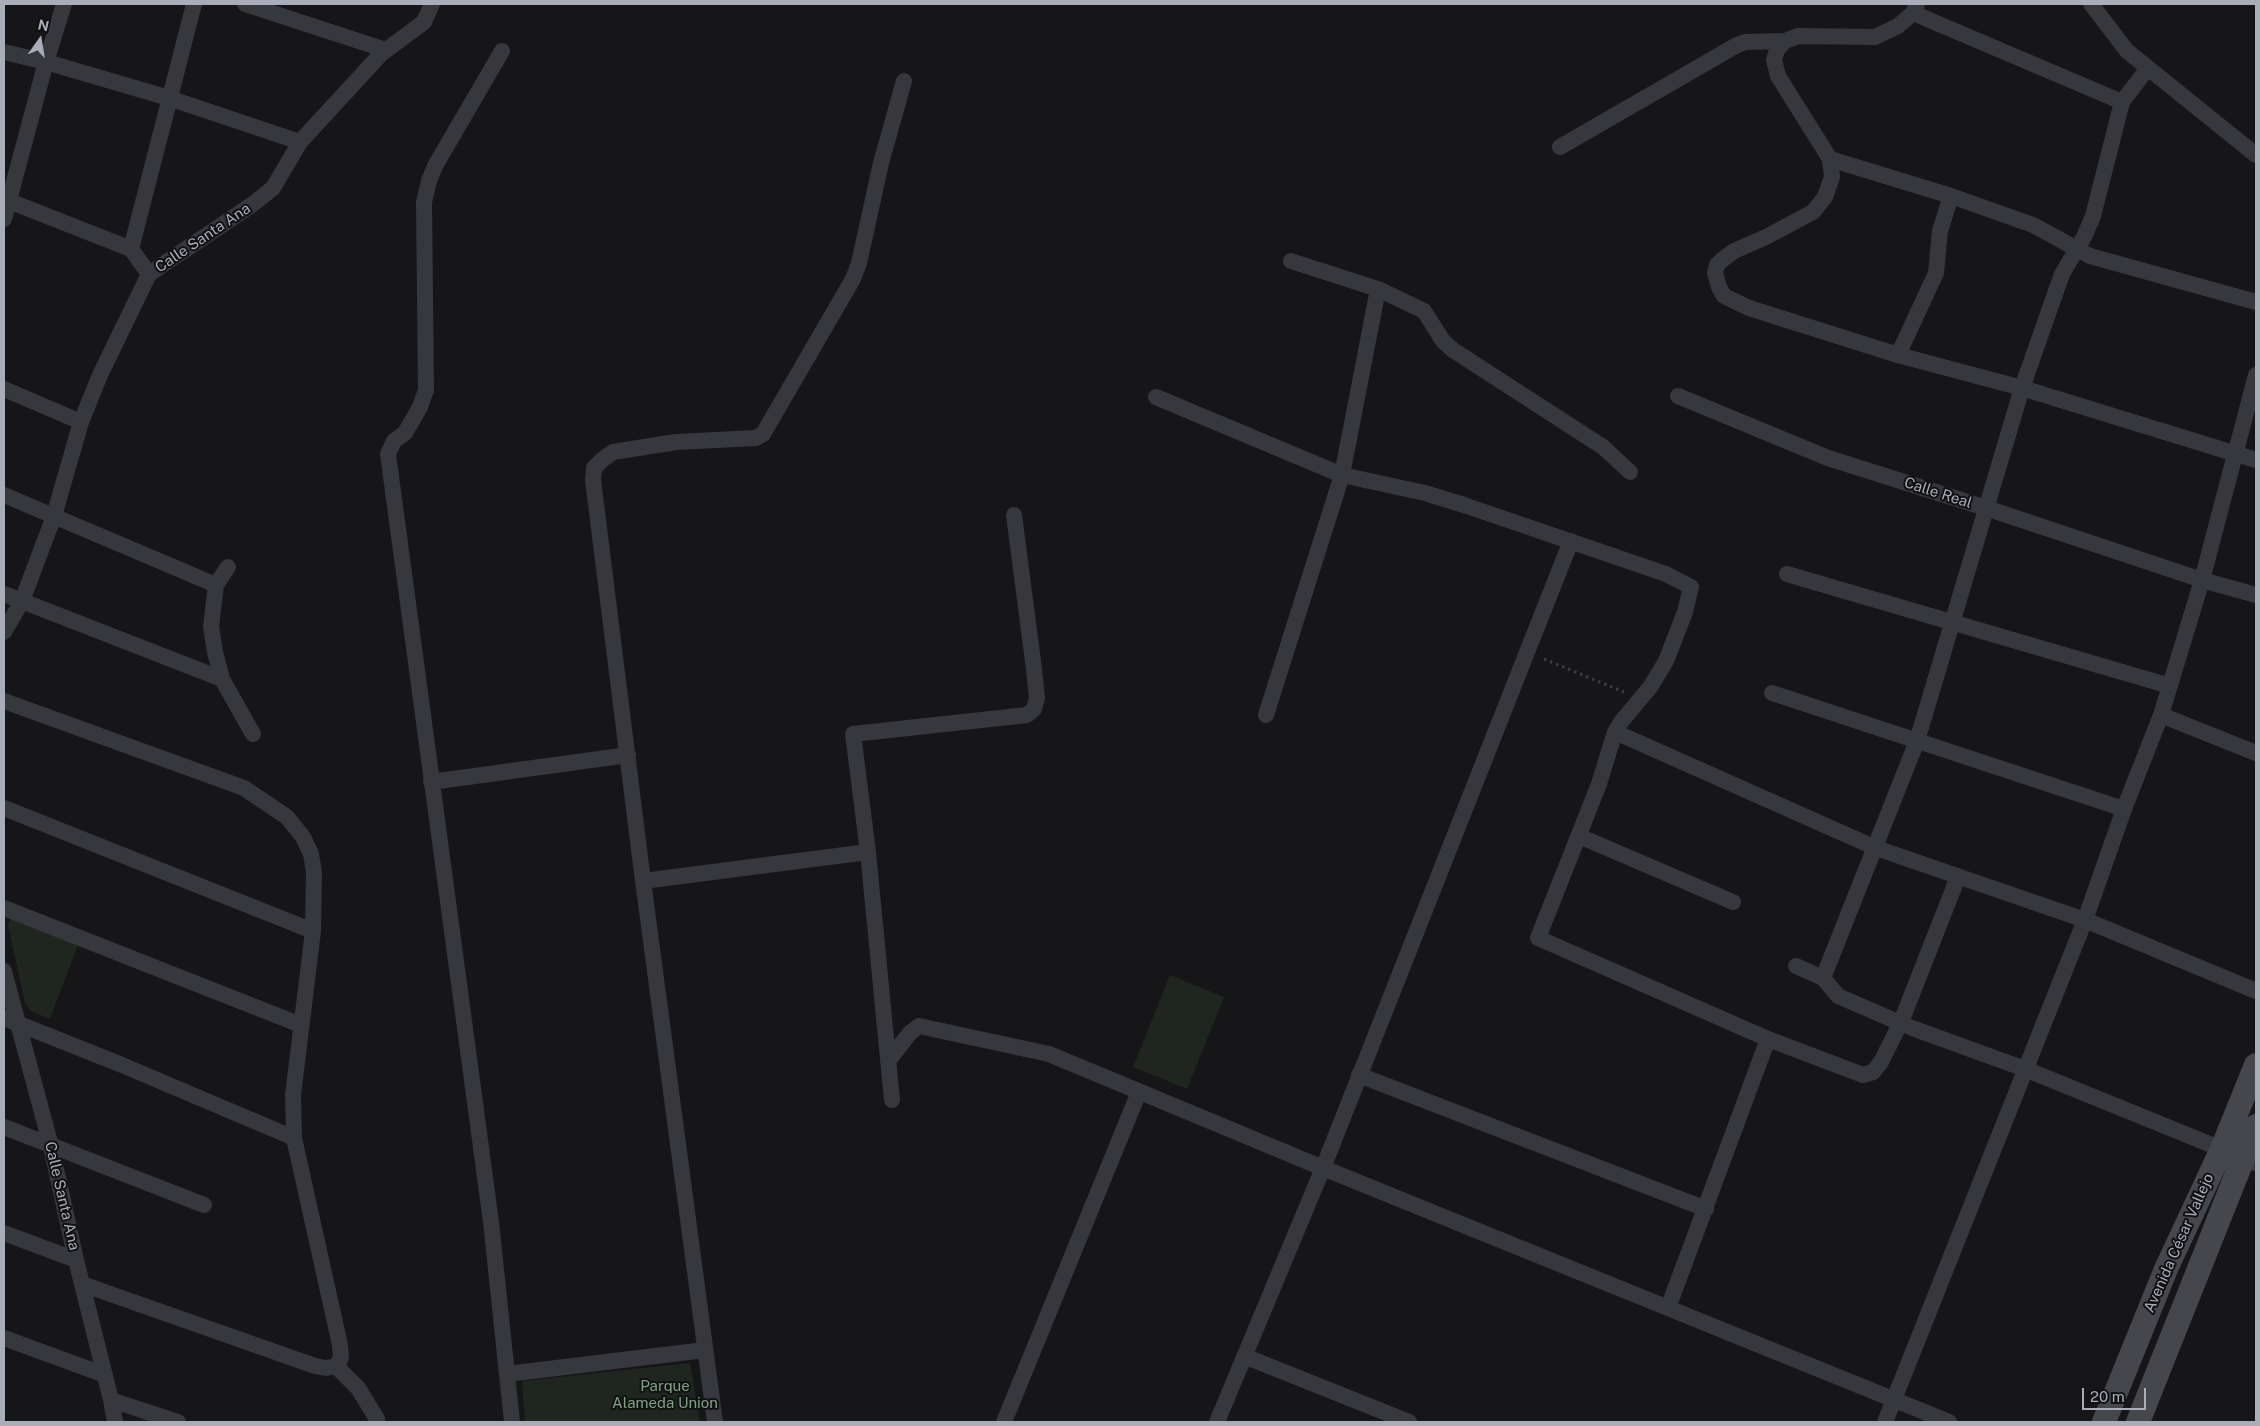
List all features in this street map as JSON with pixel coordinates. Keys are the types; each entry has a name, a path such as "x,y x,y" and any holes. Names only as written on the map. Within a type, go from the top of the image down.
{"street":[{"path":"4,219 46,62 64,4"},
{"path":"131,249 194,4"},
{"path":"246,4 386,50"},
{"name":"Calle Santa Ana","path":"4,632 22,601 54,516 81,422 100,375 149,274 273,188 300,142 386,50 424,22 432,4"},
{"path":"2091,4 2127,51 2256,155"},
{"path":"1560,147 1737,45 1745,42 1785,41 1798,36 1875,37 1898,26 1915,8 2122,102"},
{"path":"1785,41 1777,50 1774,60 1778,76 1830,159 1832,176 1825,198 1813,212 1766,237 1734,251 1717,265 1716,273 1719,287 1724,296 1749,308 1898,355 2022,388 2256,460"},
{"path":"4,52 46,62 169,98 300,142"},
{"path":"502,52 435,166 429,181 424,202 426,390 420,408 405,433 394,441 388,454 489,1213 512,1422"},
{"path":"1823,978 1917,741 2022,388 2062,274 2084,237 2093,216 2122,102 2148,68"},
{"path":"715,1422 643,881 593,480 594,468 614,452 676,442 756,438 764,434 859,264 881,162 904,81"},
{"path":"1830,159 1951,196 2033,225 2090,256 2256,302"},
{"path":"1898,355 1936,273 1940,231 1951,196"},
{"path":"9,201 131,249 149,274"},
{"path":"1291,261 1378,289 1424,311 1443,341 1453,350 1603,447 1630,472"},
{"path":"1266,715 1342,474 1378,289"},
{"path":"1885,1422 2085,920 2124,808 2161,715 2202,580 2256,375"},
{"path":"4,390 81,422"},
{"name":"Calle Real","path":"1678,396 1828,458 2202,580 2256,594"},
{"path":"1156,397 1342,474 1435,496 1666,574 1691,587 1685,612 1666,661 1652,686 1621,722 1615,732 1599,784 1538,938 1768,1039 1863,1075 1873,1072 1881,1062 1901,1022 1958,877"},
{"path":"4,495 216,585"},
{"path":"892,1100 868,852 853,734 1027,715 1034,709 1037,698 1014,515"},
{"path":"1217,1422 1323,1168 1571,541"},
{"path":"228,566 216,585 211,627 222,679 254,734"},
{"path":"1787,574 2170,686"},
{"path":"4,594 222,679"},
{"path":"1772,694 2124,808"},
{"path":"4,702 244,788 287,817 303,837 311,854 314,872 313,930 293,1095 294,1138 342,1358 336,1366 326,1368 315,1366 82,1284"},
{"path":"2161,715 2256,753"},
{"path":"1615,732 1876,848 2085,920 2256,991"},
{"path":"431,782 628,756"},
{"path":"4,808 313,930"},
{"path":"1579,836 1733,902"},
{"path":"643,881 868,852"},
{"path":"4,908 301,1025"},
{"path":"1796,966 1823,978 1838,996 1912,1028 2025,1069 2241,1157"},
{"name":"Calle Santa Ana","path":"4,971 51,1146 76,1260 112,1400 115,1422"},
{"path":"4,1018 122,1065 294,1138"},
{"path":"888,1061 914,1028 924,1026 1049,1054 1323,1168 1948,1422"},
{"path":"1668,1308 1768,1039"},
{"name":"Avenida César Vallejo","path":"2104,1422 2166,1269 2241,1157 2256,1065"},
{"path":"1359,1075 1706,1209"},
{"path":"1004,1422 1139,1092"},
{"name":"Avenida César Vallejo","path":"2138,1422 2241,1157 2256,1126"},
{"path":"4,1127 204,1205"},
{"path":"4,1234 76,1260"},
{"path":"4,1338 105,1375"},
{"path":"507,1374 705,1350"},
{"path":"1244,1356 1409,1422"},
{"path":"336,1366 358,1388 377,1419"},
{"path":"112,1400 178,1422"}],"path":[{"path":"1544,659 1628,693"}],"green space":[{"path":"13,918 78,945 50,1019 31,1011 25,1003 8,926 9,921"},
{"path":"1170,975 1224,997 1187,1089 1133,1067"},
{"name":"Parque Alameda Union","path":"690,1363 700,1422 525,1422 522,1381"}]}
